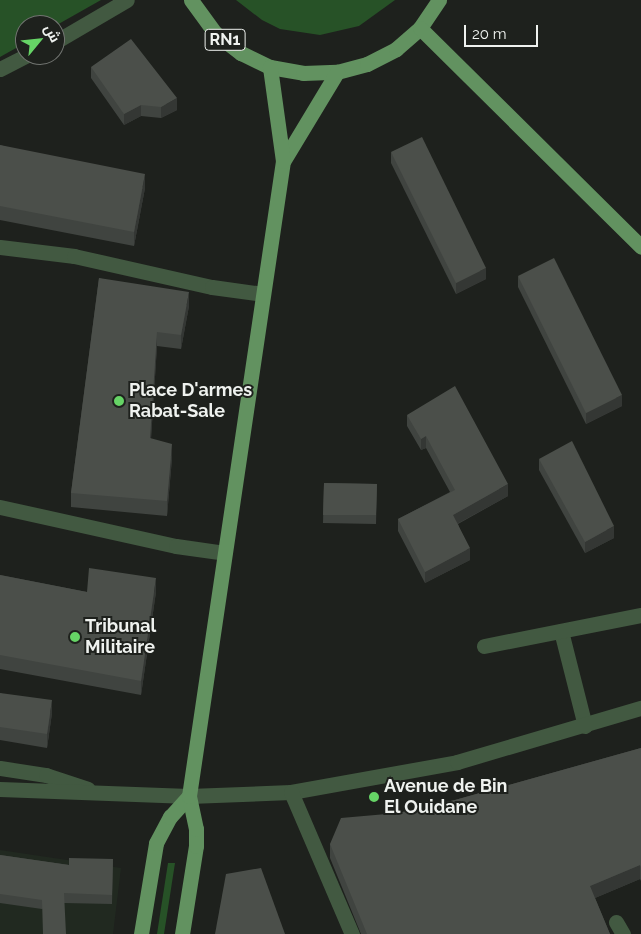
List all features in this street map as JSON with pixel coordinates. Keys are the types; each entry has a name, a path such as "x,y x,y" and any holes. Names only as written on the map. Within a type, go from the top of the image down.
{"main road":[{"name":"RN1","path":"192,0 215,33 241,53 270,67 303,73 337,72 368,64 396,49 420,28 438,0"},
{"path":"420,28 641,247"},
{"path":"182,934 196,846 196,829 189,796 283,161 270,67"},
{"path":"283,161 337,72"},
{"path":"141,934 156,843 170,817 189,796"}],"street":[{"path":"65,36 127,0"},
{"path":"0,69 15,62"},
{"path":"0,247 74,256 212,287 263,294"},
{"path":"0,507 176,546 225,553"},
{"path":"484,646 641,616"},
{"path":"561,631 585,726"},
{"path":"0,789 189,796 291,792 440,766 585,726 641,708"},
{"path":"0,768 46,775 102,794"},
{"path":"291,792 352,934"}],"shaded area":[{"path":"0,850 121,868 113,934 0,934"}],"green space":[{"path":"0,0 101,0 65,20 65,15 15,15 15,49 0,57"},
{"path":"236,0 395,0 359,26 320,35 280,29 262,20"},
{"path":"168,863 175,863 164,934 157,934"}],"building":[{"path":"131,39 177,98 161,107 141,105 124,114 91,67"},
{"path":"422,137 486,268 456,283 391,152"},
{"path":"0,145 145,174 134,232 0,206"},
{"path":"554,258 622,395 586,413 518,276"},
{"name":"Place D'armes Rabat-Sale","path":"99,278 189,292 181,335 157,332 150,438 172,444 167,501 71,493"},
{"path":"455,386 508,484 453,515 470,548 425,572 398,519 455,490 426,436 421,439 407,415"},
{"path":"572,441 614,526 585,542 539,459"},
{"path":"324,483 377,484 376,515 323,515"},
{"name":"Tribunal Militaire","path":"89,568 156,578 141,681 0,655 0,575 87,592"},
{"path":"0,693 52,700 47,734 0,727"},
{"path":"641,748 641,867 640,865 590,886 610,934 367,934 330,844 341,818 398,813 455,800"},
{"path":"0,855 69,865 69,858 113,859 112,895 64,893 66,934 43,934 42,900 0,894"},
{"path":"261,868 285,934 215,934 226,874"}],"place":[{"name":"Place D'armes Rabat-Sale","path":"119,401"},
{"name":"Tribunal Militaire","path":"75,637"},
{"name":"Avenue de Bin El Ouidane","path":"374,797"}]}
